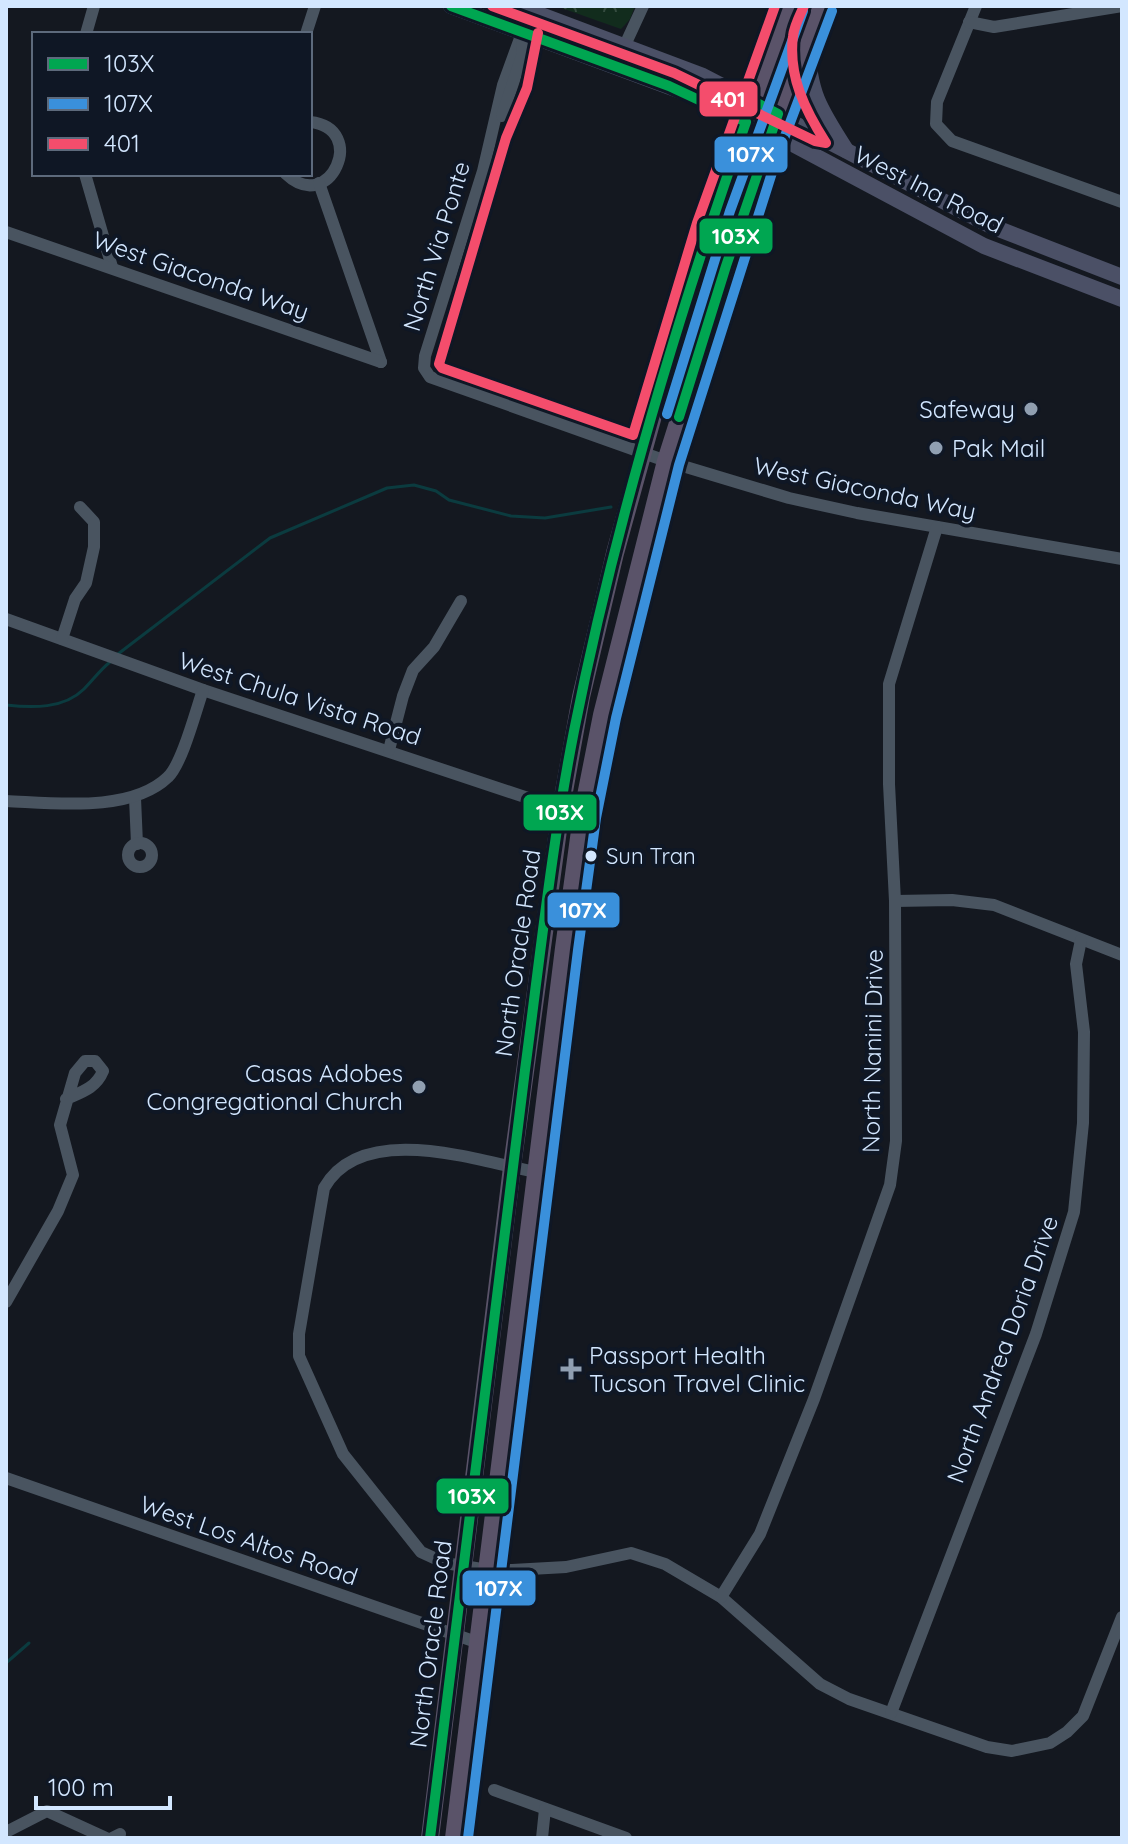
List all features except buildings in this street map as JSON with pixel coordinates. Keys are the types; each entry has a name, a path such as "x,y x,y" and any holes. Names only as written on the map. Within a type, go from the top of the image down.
{"highway":[{"name":"North Oracle Road","path":"430,1838 512,1167 561,808 581,697 642,453 677,329 753,101 790,6"},
{"name":"North Oracle Road","path":"454,1838 535,1172 582,816 602,715 666,461 726,266 819,6"}],"main road":[{"name":"West Ina Road","path":"451,6 669,86 771,134 944,227 1025,263 1122,299"},
{"name":"West Ina Road","path":"524,8 693,72 940,201 1028,242 1117,275"},
{"path":"807,37 808,76 814,94 847,151"},
{"path":"810,154 839,160 1006,246 1021,250 1028,242"},
{"path":"1025,263 1045,261 1087,273 1117,275"}],"street":[{"path":"87,32 94,6"},
{"path":"307,32 315,6"},
{"path":"625,45 643,6"},
{"path":"976,6 937,102 936,124 952,141 1122,202"},
{"path":"969,22 994,27 1122,6"},
{"name":"North Via Ponte","path":"426,372 425,356 493,132 500,122 522,56 524,8"},
{"path":"290,176 304,184 319,183 335,171 340,151 333,133 312,123"},
{"path":"86,176 112,267"},
{"name":"West Giaconda Way","path":"6,232 381,362 319,183"},
{"name":"West Giaconda Way","path":"426,372 448,385 642,453 789,498 1122,559"},
{"path":"62,639 75,599 76,580 88,566 94,547 94,522 80,507"},
{"name":"North Nanini Drive","path":"721,1597 760,1534 819,1385 890,1185 896,1141 895,901 889,784 889,684 937,527"},
{"path":"389,750 413,670 434,647 461,601"},
{"name":"West Chula Vista Road","path":"6,619 203,690 582,816"},
{"path":"6,801 64,803 135,798 170,776 203,690"},
{"path":"135,798 137,844"},
{"path":"895,901 952,900 994,905 1122,955"},
{"name":"North Andrea Doria Drive","path":"891,1713 1036,1334 1074,1212 1083,1123 1084,1032 1076,964 1081,940"},
{"path":"6,1302 58,1211 73,1175 60,1125 66,1099"},
{"path":"535,1172 413,1148 372,1155 339,1167 324,1188 299,1334 299,1356 343,1454 421,1552 445,1563 488,1570 566,1567 631,1553 665,1564 721,1597 820,1684 849,1699 987,1747 1012,1751 1050,1743 1083,1716 1122,1617"},
{"name":"West Los Altos Road","path":"6,1478 479,1643"},
{"path":"494,1790 626,1838"},
{"path":"542,1838 545,1809"},
{"path":"6,1832 47,1811 106,1838"}],"green space":[{"path":"556,6 635,6 630,19 621,29"}],"waterway":[{"path":"118,654 270,538 387,488 414,485 436,491 449,500 511,516 545,518 611,507"},
{"path":"6,705 37,707 67,700 84,689 110,662"},
{"path":"6,1663 29,1643"}],"transit line":[{"name":"103X","path":"430,1838 513,1166 566,773 608,576 649,424 695,272 746,122 669,86 451,6"},
{"name":"401","path":"492,6 674,73 815,141 826,143 805,105 793,65 794,32 804,6"},
{"name":"401","path":"538,33 527,88 506,138 439,364 442,368 633,435 697,223 775,6"},
{"name":"107X","path":"667,414 730,211 803,11"},
{"name":"107X","path":"468,1838 596,818 616,718 679,465 776,160 832,11"},
{"name":"103X","path":"679,417 778,114 724,86"}],"place":[{"name":"Safeway","path":"1031,409"},
{"name":"Pak Mail","path":"936,448"},
{"name":"Sun Tran","path":"591,856"},
{"name":"Casas Adobes Congregational Church","path":"419,1087"},
{"name":"Passport Health Tucson Travel Clinic","path":"571,1369"}]}
